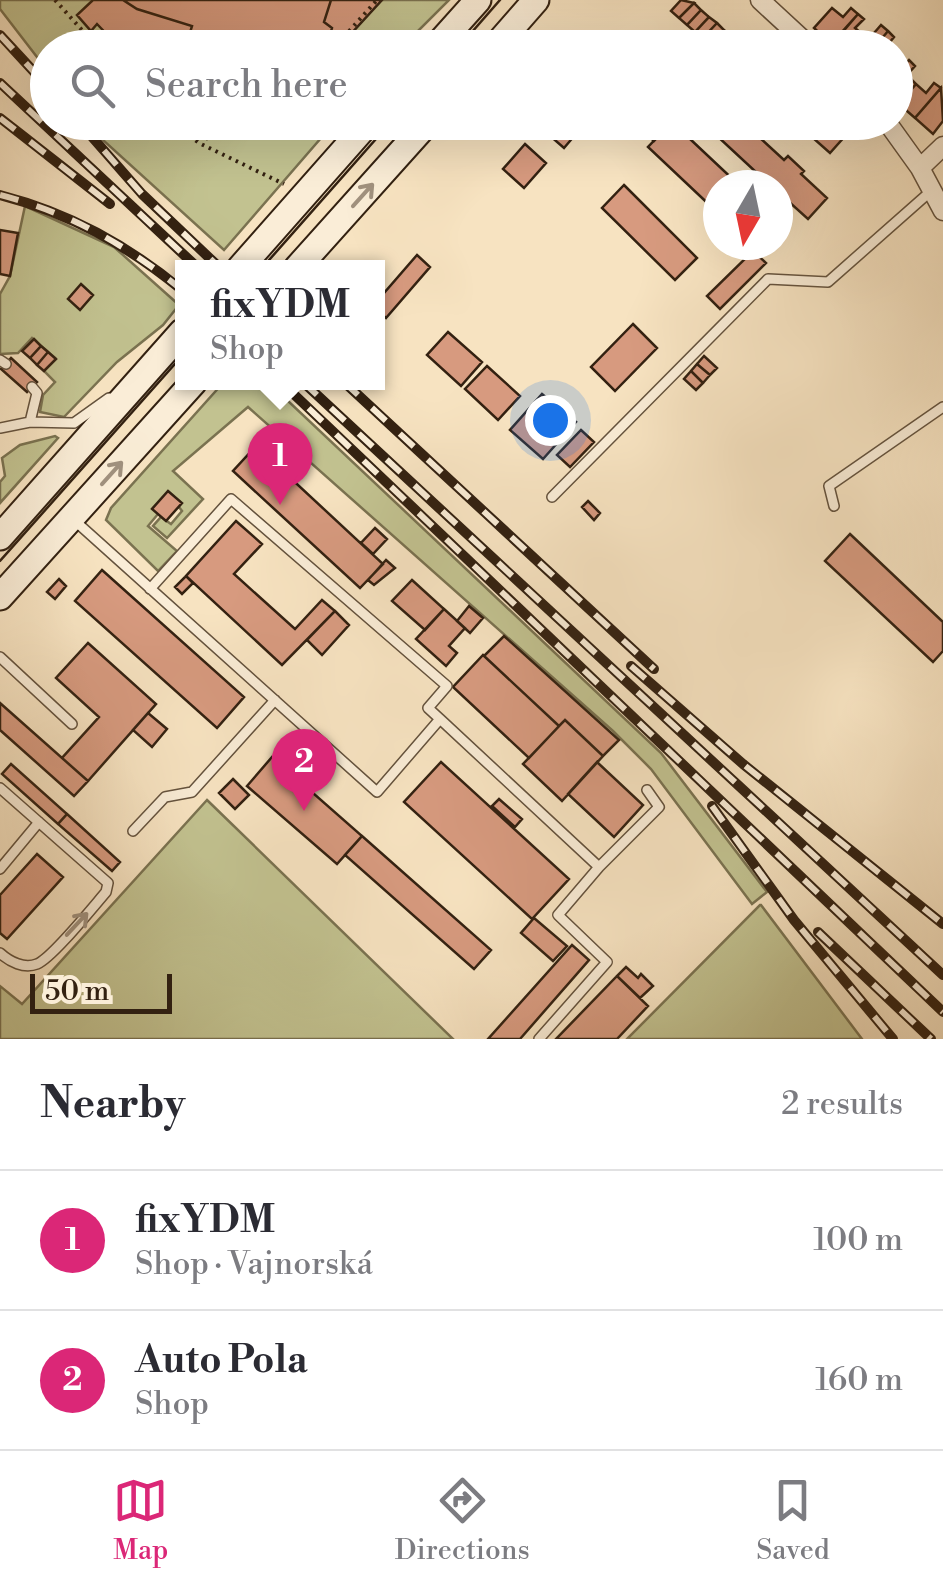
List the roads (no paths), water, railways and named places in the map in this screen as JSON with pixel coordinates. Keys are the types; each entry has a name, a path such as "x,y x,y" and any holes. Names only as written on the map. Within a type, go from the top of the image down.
{"main road":[{"path":"451,30 478,0"},
{"path":"510,30 536,0"},
{"path":"247,260 353,140"},
{"path":"304,260 412,140"},
{"path":"0,537 175,340"},
{"path":"0,598 187,390"}],"street":[{"path":"760,0 792,30"},
{"path":"900,140 943,210"},
{"path":"920,168 943,146"}],"lane":[{"path":"552,497 768,279 828,282 930,191"},
{"path":"0,428 30,422 74,423 148,371"},
{"path":"30,422 37,393 32,387"},
{"path":"834,506 830,486 943,406"},
{"path":"150,589 231,499 447,686 428,708 599,868"},
{"path":"72,518 378,792 440,720"},
{"path":"0,657 72,724"},
{"path":"134,831 165,797 192,792 274,700"},
{"path":"0,788 108,883 106,892 43,961 25,966 0,953"},
{"path":"539,1039 608,962 558,916 659,807 647,790"},
{"path":"0,870 40,822"}],"tram line":[{"path":"474,30 500,0"},
{"path":"269,260 375,140"},
{"path":"0,561 175,364"}],"railway":[{"path":"0,35 30,68"},
{"path":"0,83 30,111"},
{"path":"0,118 110,204"},
{"path":"61,140 189,260"},
{"path":"95,140 142,194 212,260"},
{"path":"0,195 97,232 175,285"},
{"path":"289,390 943,1012"},
{"path":"312,390 943,975"},
{"path":"353,390 654,669"},
{"path":"631,666 743,764 943,924"},
{"path":"712,806 794,920 893,1039"},
{"path":"818,932 931,1039"}],"place":[{"name":"fixYDM","path":"280,505"},
{"name":"Auto Pola","path":"304,811"}]}
